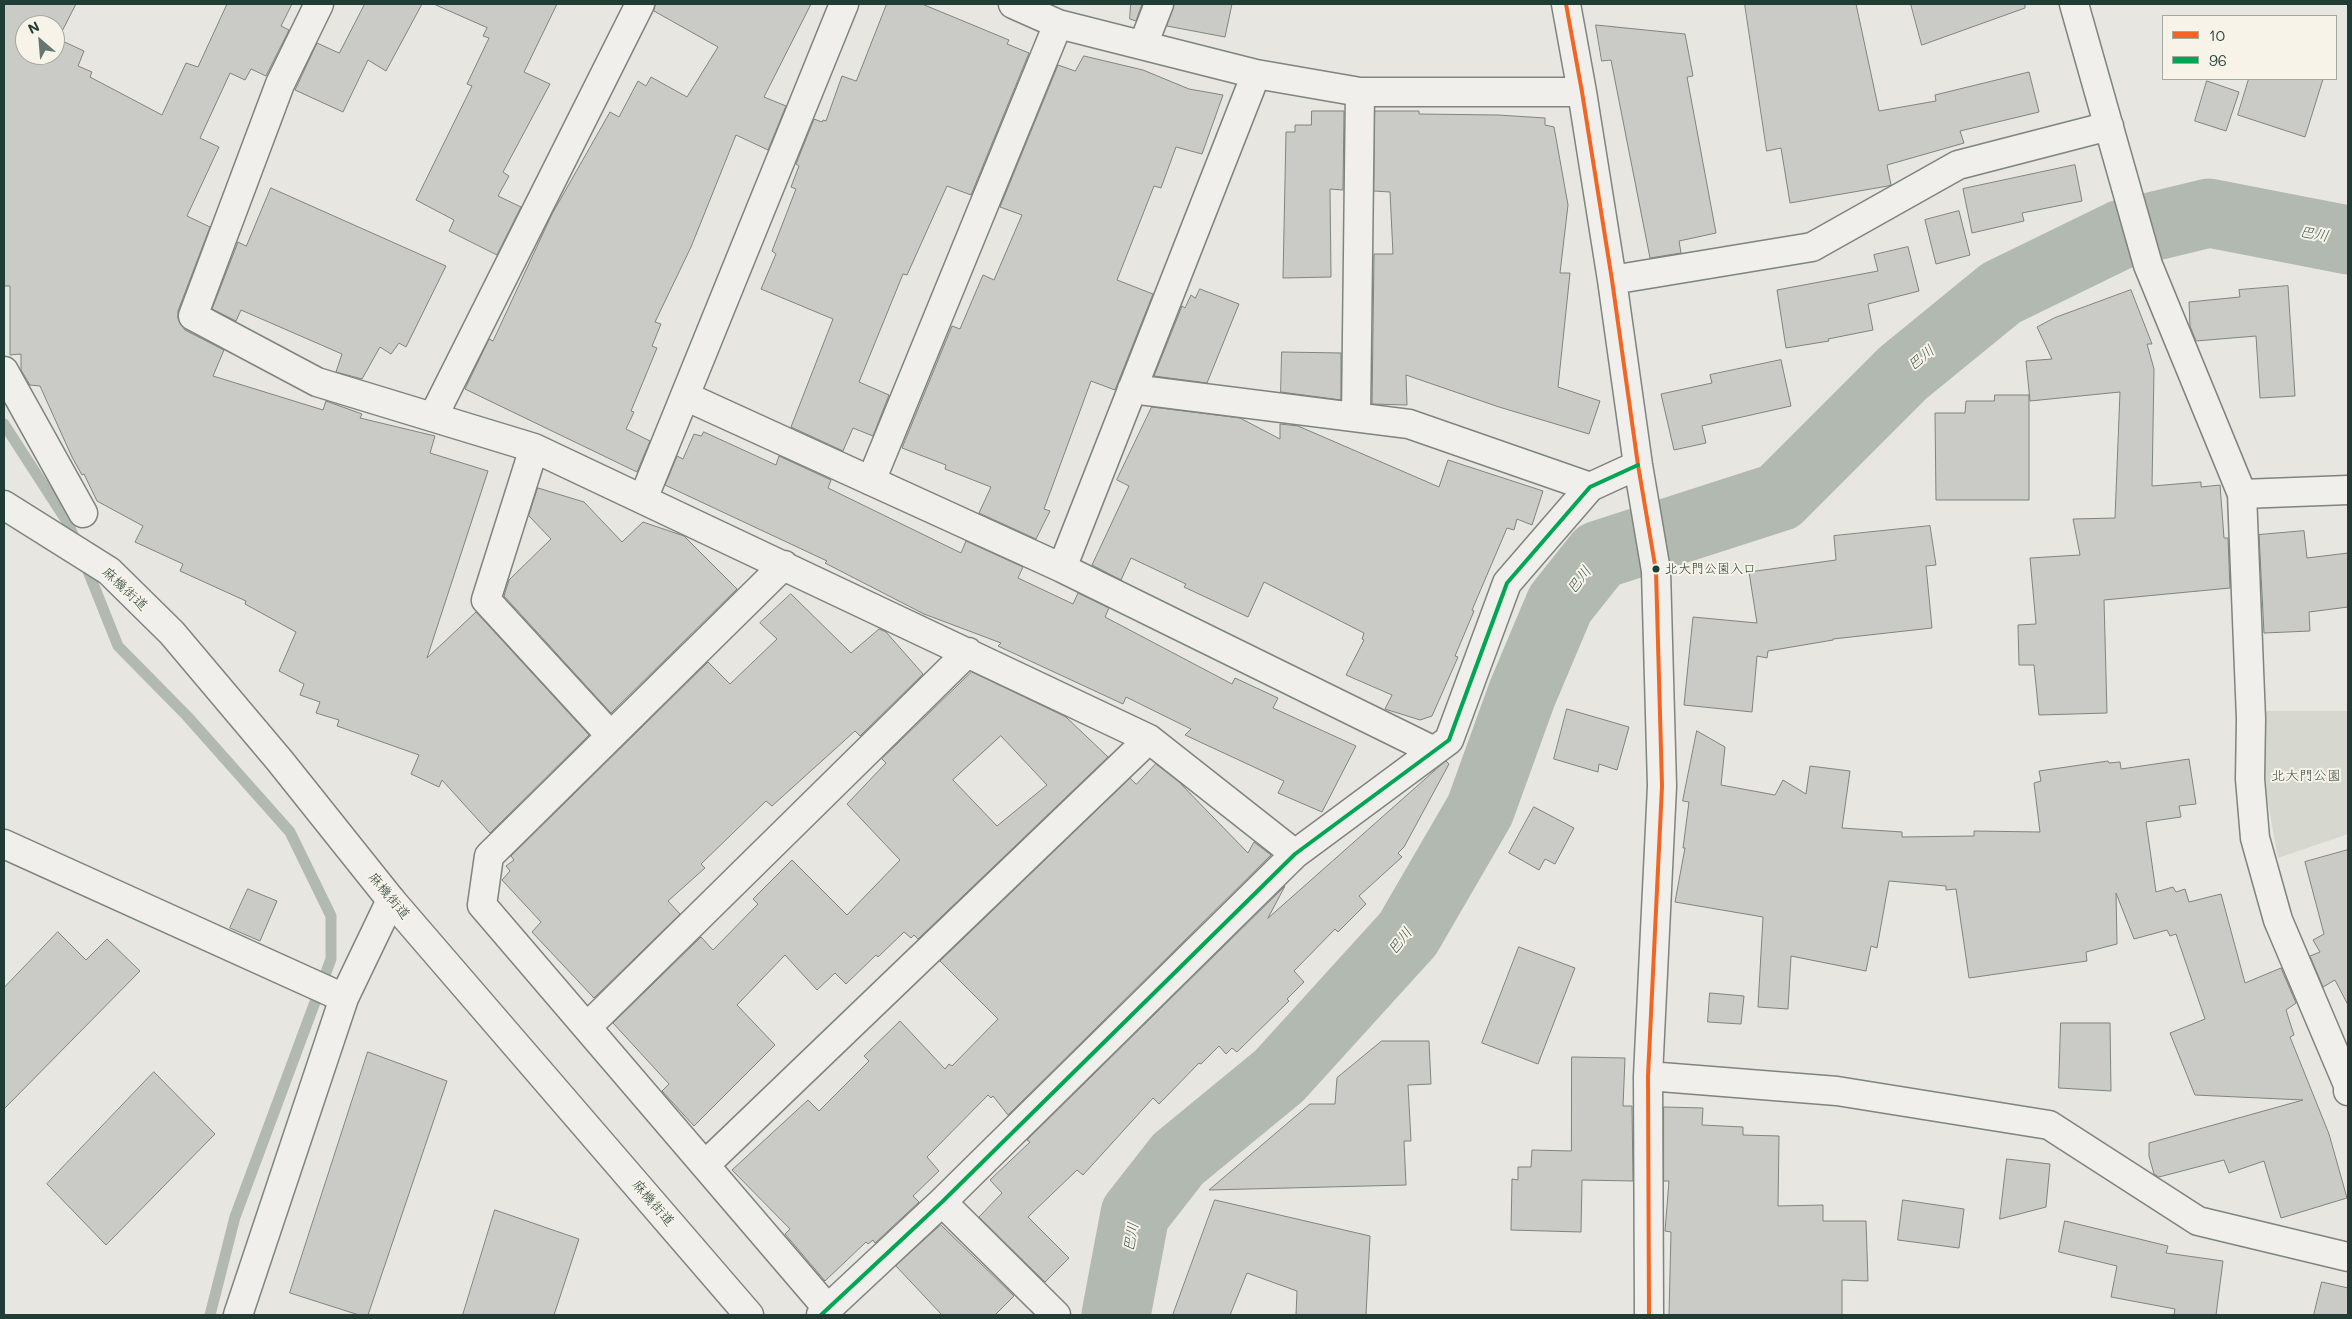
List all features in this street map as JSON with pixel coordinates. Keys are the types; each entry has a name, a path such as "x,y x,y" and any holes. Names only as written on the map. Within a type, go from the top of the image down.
{"street":[{"path":"319,4 280,84 193,316 317,382 534,448 1149,739 1295,854"},
{"path":"433,417 640,4"},
{"path":"643,499 844,4"},
{"path":"1013,4 1058,24 1256,74 1360,92 1582,92"},
{"path":"1143,44 1159,4"},
{"path":"1566,4 1612,280 1640,478 1656,571 1662,786 1648,1076 1649,1315"},
{"path":"2074,4 2148,265 2242,494 2251,719 2250,779 2255,838 2278,920 2348,1085 2348,1091"},
{"path":"871,481 1058,24"},
{"path":"1062,568 1256,74"},
{"path":"1356,417 1360,92"},
{"path":"1612,280 1812,247 1958,165 2109,126"},
{"path":"4,371 83,513"},
{"path":"1132,390 1409,424 1590,487 1640,478"},
{"path":"685,396 1062,568 1434,751"},
{"path":"534,448 486,600 611,736"},
{"path":"784,566 489,856 482,905 705,1165 824,1312 942,1202 1295,854 1449,740 1508,583 1590,487"},
{"path":"2242,494 2348,490"},
{"name":"麻機街道","path":"4,505 109,572 172,633 280,761 391,900 749,1315"},
{"path":"587,1026 968,652"},
{"path":"705,1165 1149,739"},
{"path":"4,844 344,998"},
{"path":"238,1315 344,998 391,900"},
{"path":"1648,1076 1837,1091 2049,1125 2198,1221 2348,1257"},
{"path":"942,1202 1056,1315"}],"green space":[{"name":"北大門公園","path":"2264,711 2348,711 2348,834 2278,858 2263,775"}],"building":[{"path":"4,4 76,4 65,25 65,15 15,15 15,65 65,65 65,42 84,51 78,66 92,72 90,77 162,115 186,63 198,67 227,4 292,4 281,26 289,30 266,76 251,69 245,80 230,73 200,138 219,147 187,216 210,227 178,311 178,318 185,330 224,350 213,376 323,410 326,401 362,414 360,418 435,436 430,453 488,471 427,658 476,612 589,735 490,833 442,780 439,787 411,774 419,755 337,726 339,720 316,713 320,702 300,695 304,684 279,671 296,632 245,604 246,601 180,571 183,564 135,542 143,526 97,501 84,474 82,475 72,457 40,386 30,385 21,370 21,354 10,355 10,286 4,286"},
{"path":"365,4 422,4 386,71 368,60 343,112 295,90 317,43 339,53"},
{"path":"434,4 557,4 524,72 550,84 503,172 509,176 498,196 521,207 497,255 449,231 454,220 416,200 472,86 467,84 489,38 483,36 487,28"},
{"path":"656,4 811,4 764,97 786,106 768,150 736,135 691,247 655,322 661,324 652,346 657,348 631,411 634,412 626,429 650,441 637,472 465,389 489,339 493,341 552,214 610,112 619,117 638,81 646,86 651,77 687,97 718,47 654,11"},
{"path":"887,4 922,4 1009,40 1007,44 1029,53 971,195 947,186 907,275 903,274 859,382 889,395 873,436 853,428 843,451 791,427 833,319 761,289 776,254 772,251 796,189 791,187 799,166 796,164 814,119 822,122 823,120 826,121 842,76 856,81"},
{"path":"1131,4 1142,4 1136,21 1130,19"},
{"path":"1174,4 1232,4 1225,37 1167,26"},
{"path":"1745,4 1856,4 1879,111 1936,101 1935,95 2029,72 2039,112 1960,131 1964,143 1887,165 1891,185 1790,203 1781,148 1767,151"},
{"path":"1911,4 2025,4 2025,8 1922,45"},
{"path":"1596,25 1685,34 1693,76 1687,77 1716,233 1679,241 1681,253 1650,258 1611,60 1602,61"},
{"path":"1084,56 1143,70 1189,89 1223,95 1202,154 1176,147 1161,188 1154,186 1117,280 1153,294 1115,390 1091,381 1044,509 1050,511 1036,539 979,513 991,487 945,469 946,465 902,448 952,326 960,329 983,275 994,280 1022,215 1000,207 1058,65 1075,71"},
{"path":"2249,80 2323,80 2305,137 2238,115"},
{"path":"2207,81 2239,92 2226,131 2195,121"},
{"path":"1312,111 1344,111 1343,190 1330,189 1331,277 1283,278 1286,132 1295,132 1295,125 1311,125"},
{"path":"1375,111 1419,111 1419,114 1498,115 1545,118 1545,125 1554,127 1568,205 1560,273 1570,273 1558,387 1600,401 1589,434 1499,407 1406,375 1407,405 1372,404 1374,254 1393,254 1390,192 1374,191"},
{"path":"2075,165 2082,201 2022,213 2024,221 1972,233 1963,189"},
{"path":"271,188 446,266 406,347 399,343 391,354 380,347 362,379 336,372 342,354 241,310 236,321 212,309 238,242 246,246"},
{"path":"1959,211 1970,255 1936,264 1925,220"},
{"path":"1908,247 1919,291 1868,304 1873,330 1828,339 1829,341 1786,348 1777,290 1878,271 1874,255"},
{"path":"2288,286 2295,396 2260,398 2256,336 2196,341 2190,326 2189,302 2240,297 2239,290"},
{"path":"1200,289 1239,304 1207,383 1154,376 1182,306 1185,308 1191,295 1195,298"},
{"path":"2131,290 2152,344 2147,344 2154,369 2152,486 2201,482 2201,487 2220,485 2224,538 2228,538 2230,588 2104,600 2107,713 2039,715 2034,665 2019,665 2018,625 2036,624 2030,558 2080,555 2073,519 2115,518 2120,392 2030,401 2026,361 2052,359 2037,327 2054,318"},
{"path":"1282,352 1341,353 1341,400 1281,392"},
{"path":"1781,360 1791,406 1702,426 1706,443 1674,450 1661,394 1712,383 1710,375"},
{"path":"1995,395 2029,395 2029,500 1936,500 1935,413 1965,413 1966,401 1994,401"},
{"path":"1152,407 1240,418 1280,439 1280,424 1298,426 1439,487 1448,460 1543,491 1532,525 1517,519 1514,530 1507,528 1472,610 1474,611 1455,656 1458,657 1432,716 1420,720 1385,709 1392,695 1346,675 1364,640 1362,639 1364,633 1264,582 1248,617 1184,587 1186,584 1131,558 1121,580 1092,565 1129,486 1117,480"},
{"path":"704,432 776,465 779,456 831,480 828,488 961,553 966,541 1023,567 1018,578 1073,604 1078,593 1109,608 1105,617 1232,684 1235,678 1278,698 1273,708 1356,746 1322,812 1278,793 1284,781 1185,735 1191,729 1126,697 1123,704 998,646 1001,643 924,614 825,563 827,561 665,485 677,456 683,459 694,434 701,436"},
{"path":"538,488 584,502 622,542 643,522 684,536 737,589 611,713 504,596 509,580 551,539 529,516"},
{"path":"1930,526 1936,565 1926,566 1932,628 1833,639 1768,651 1767,658 1757,656 1752,712 1684,705 1693,617 1757,623 1749,572 1836,560 1834,536"},
{"path":"2304,531 2307,558 2348,553 2348,607 2309,612 2310,631 2264,633 2259,535"},
{"path":"791,594 851,653 879,629 886,632 923,674 860,736 855,731 772,806 766,801 701,864 705,868 668,901 680,914 594,998 532,932 541,922 502,880 510,871 506,866 514,860 511,856 708,662 730,684 777,639 760,623"},
{"path":"972,672 1066,717 1108,757 918,939 914,935 911,938 904,932 878,957 876,955 846,984 835,973 817,990 785,955 737,1005 775,1045 694,1126 662,1091 669,1084 613,1023 701,937 713,950 758,904 753,899 792,860 847,915 900,860 847,804 886,763 882,759","holes":["1001,736 1047,785 997,826 953,780"]},
{"path":"1567,709 1629,727 1617,770 1599,764 1598,772 1554,759"},
{"path":"1697,731 1725,747 1721,785 1775,795 1783,780 1806,794 1810,766 1850,771 1842,828 1902,832 1902,837 1974,836 1974,831 2040,832 2034,783 2041,781 2039,771 2108,761 2109,763 2120,762 2121,769 2189,759 2196,804 2179,806 2181,817 2146,822 2156,892 2173,887 2176,892 2185,889 2189,902 2221,894 2245,983 2281,968 2296,1003 2286,1010 2294,1035 2290,1037 2329,1134 2347,1198 2281,1218 2264,1161 2229,1173 2224,1160 2159,1177 2154,1174 2149,1156 2149,1143 2303,1100 2195,1095 2170,1033 2205,1019 2176,934 2170,936 2167,930 2134,939 2116,893 2117,944 2086,952 2087,961 1969,978 1956,889 1946,890 1946,886 1889,881 1877,948 1871,946 1866,971 1791,956 1788,1009 1758,1007 1763,917 1675,902 1685,848 1683,848 1689,802 1683,801"},
{"path":"1446,761 1449,764 1404,847 1398,853 1402,857 1359,896 1366,904 1338,932 1335,929 1294,971 1304,982 1287,999 1289,1001 1237,1052 1232,1048 1226,1054 1219,1046 1201,1064 1199,1063 1159,1104 1153,1098 1083,1175 1077,1170 1028,1217 1069,1258 1045,1282 979,1217 1002,1193 990,1180 1030,1142 1027,1140 1285,886 1268,918"},
{"path":"1156,764 1178,781 1248,853 1254,842 1271,855 1008,1115 993,1096 991,1098 988,1095 927,1157 939,1171 913,1196 919,1202 875,1243 873,1240 868,1244 866,1242 825,1281 785,1234 790,1229 732,1170 808,1100 819,1111 869,1061 864,1056 900,1021 945,1069 949,1064 952,1066 998,1019 940,961 1130,778 1136,784"},
{"path":"1534,807 1574,828 1555,864 1545,859 1539,870 1509,853"},
{"path":"2348,850 2348,1005 2335,980 2323,987 2310,956 2320,952 2313,940 2324,934 2305,862"},
{"path":"248,889 277,901 260,941 230,928"},
{"path":"58,932 86,960 107,939 140,971 4,1109 4,988"},
{"path":"1519,947 1575,968 1538,1064 1482,1043"},
{"path":"1710,993 1744,996 1741,1024 1708,1022"},
{"path":"2061,1023 2110,1023 2111,1091 2059,1088"},
{"path":"1382,1041 1429,1041 1431,1084 1408,1085 1411,1141 1404,1141 1406,1185 1209,1190 1310,1104 1335,1104 1337,1078"},
{"path":"368,1052 447,1081 368,1315 359,1315 290,1293"},
{"path":"1572,1057 1625,1058 1623,1106 1632,1106 1633,1181 1582,1180 1581,1232 1511,1230 1512,1179 1518,1180 1518,1167 1531,1167 1532,1150 1571,1151"},
{"path":"154,1072 215,1134 106,1245 47,1184"},
{"path":"1664,1107 1703,1108 1702,1125 1743,1127 1743,1135 1779,1136 1778,1206 1823,1205 1823,1221 1866,1221 1868,1281 1842,1280 1842,1315 1669,1315 1671,1232 1665,1231 1669,1181 1664,1181"},
{"path":"2007,1159 2050,1164 2046,1207 2000,1219"},
{"path":"1215,1200 1370,1236 1366,1315 1296,1315 1297,1291 1247,1273 1230,1315 1173,1315"},
{"path":"1903,1200 1964,1209 1959,1248 1898,1240"},
{"path":"495,1210 579,1239 554,1315 463,1315"},
{"path":"2065,1221 2168,1246 2166,1253 2223,1261 2216,1315 2174,1315 2175,1309 2111,1297 2117,1266 2059,1252"},
{"path":"941,1225 1014,1296 995,1315 942,1315 896,1266"},
{"path":"2322,1282 2348,1288 2348,1315 2314,1315"}],"waterway":[{"name":"巴川","path":"1116,1315 1135,1214 1178,1159 1279,1076 1408,934 1480,810 1522,694 1560,604 1599,555 1779,497 1903,373 2001,293 2122,234 2209,213 2348,240"},
{"path":"4,424 68,523 77,544"},
{"path":"84,561 118,646 187,716 290,832 331,916 331,959 235,1217 210,1315"}],"transit line":[{"name":"10","path":"1566,4 1612,280 1638,465 1656,571 1662,786 1648,1076 1649,1315"},
{"name":"96","path":"821,1315 942,1202 1295,854 1449,740 1507,583 1590,487 1638,465"}],"place":[{"name":"北大門公園入口","path":"1656,569"}]}
